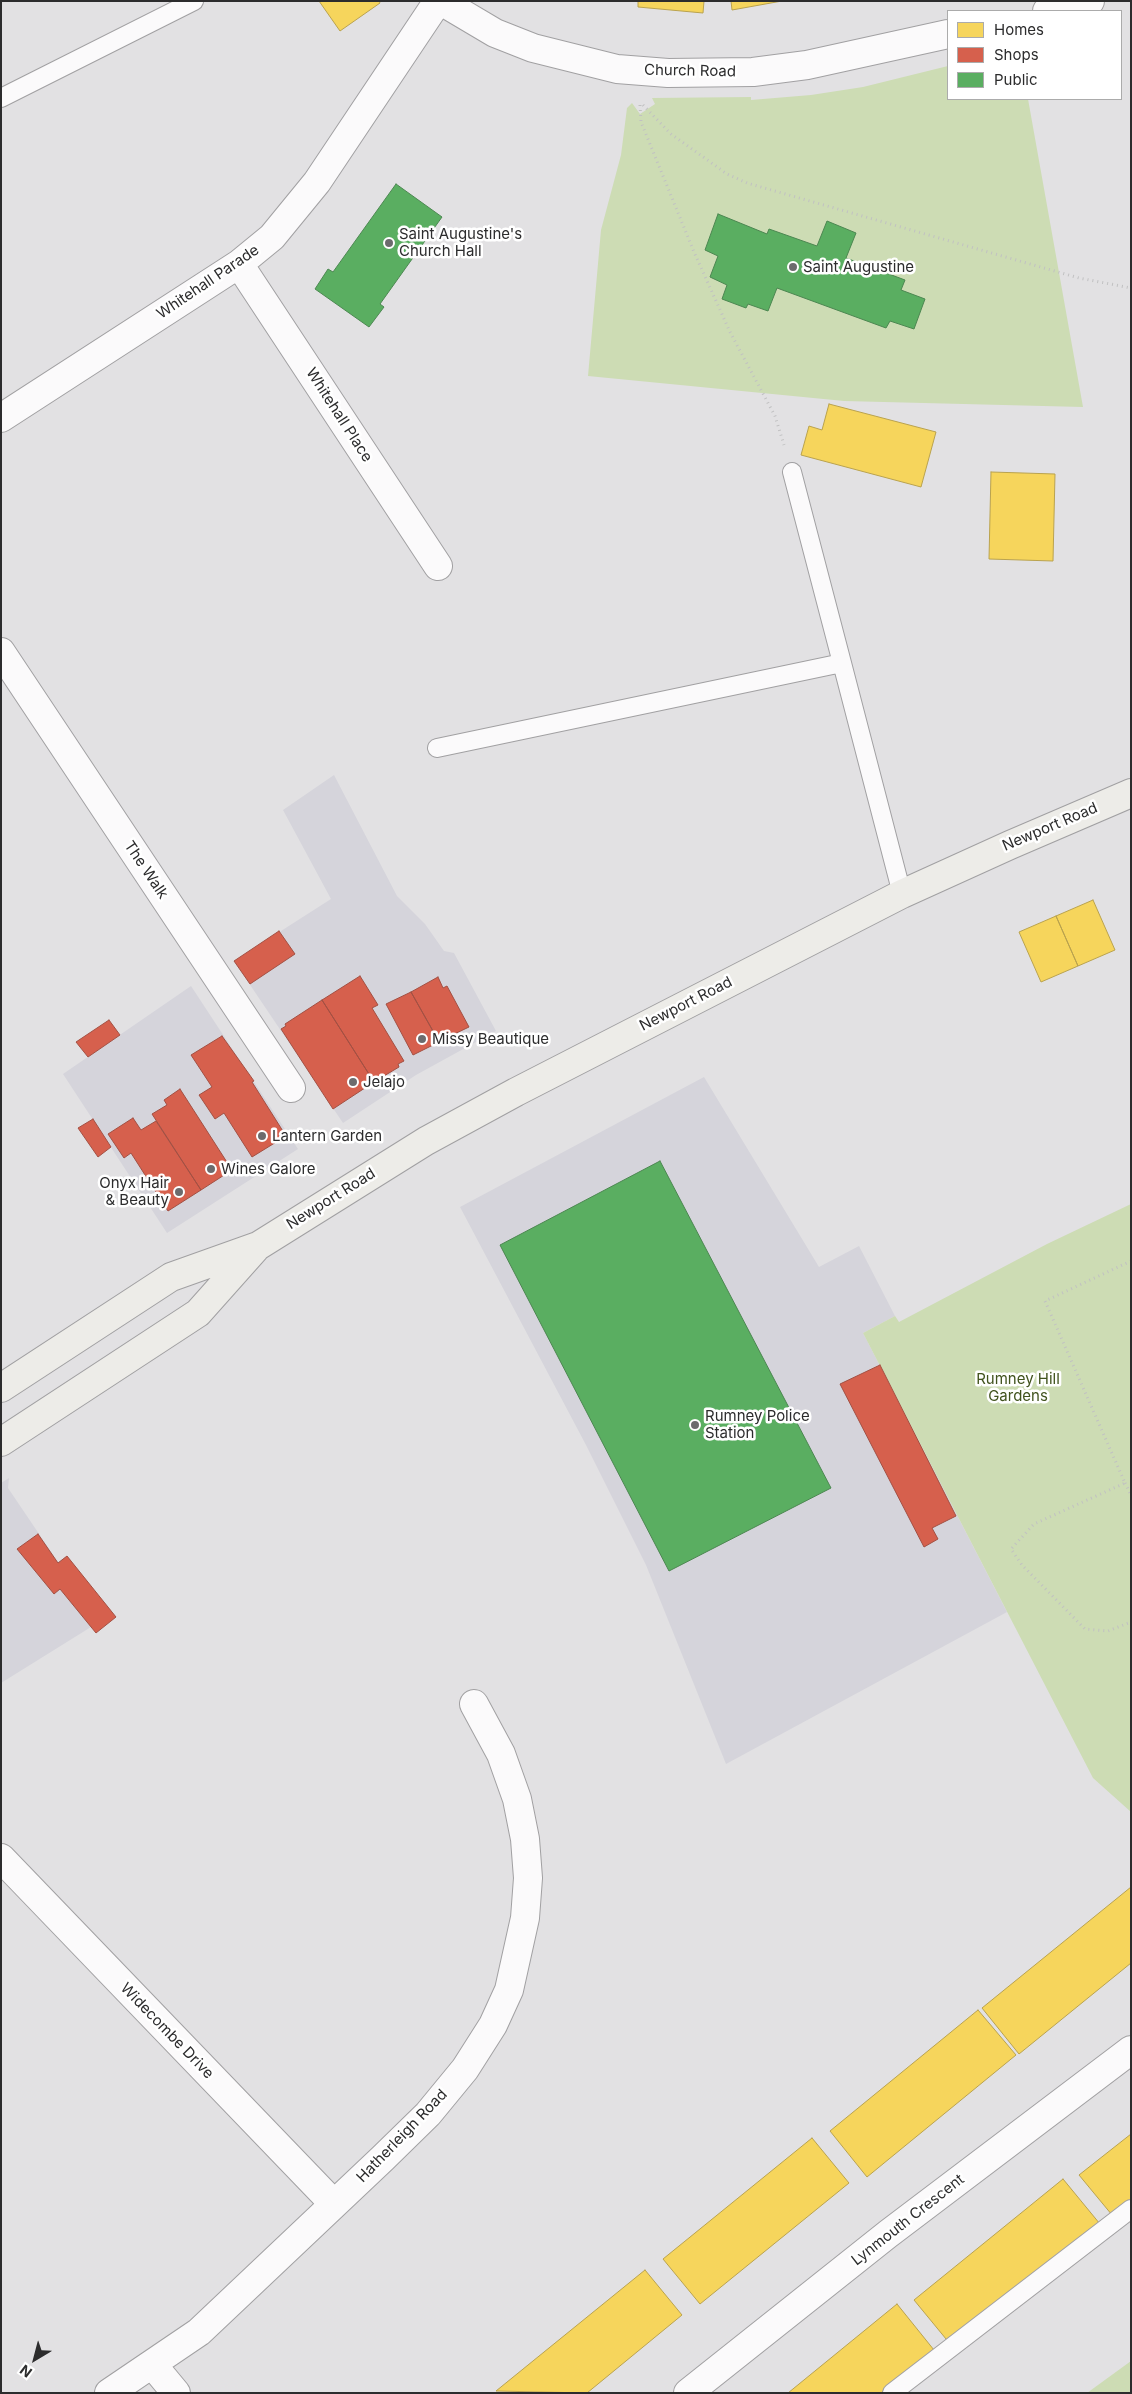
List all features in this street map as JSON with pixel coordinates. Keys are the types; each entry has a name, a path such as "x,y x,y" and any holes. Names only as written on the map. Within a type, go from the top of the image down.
{"main road":[{"name":"Newport Road","path":"1,1388 171,1277 258,1246 426,1141 631,1032 902,894 1010,844 1131,793"},
{"name":"Newport Road","path":"1,1442 198,1313 258,1246"}],"street":[{"name":"Church Road","path":"440,1 495,33 533,48 617,68 668,74 753,72 807,65 947,34"},
{"name":"Whitehall Parade","path":"1,418 239,264 272,237 293,214 440,1"},
{"path":"1051,10 1090,1"},
{"name":"Whitehall Place","path":"239,264 438,566"},
{"name":"The Walk","path":"1,652 291,1088"},
{"name":"Hatherleigh Road","path":"109,2393 199,2332 334,2204 434,2106 465,2068 493,2025 509,1990 525,1918 528,1878 525,1839 517,1799 501,1754 474,1704"},
{"name":"Widecombe Drive","path":"1,1858 334,2204"},
{"name":"Lynmouth Crescent","path":"688,2393 888,2234 1131,2050"},
{"path":"152,2364 176,2393"}],"lane":[{"path":"1,98 194,1"},
{"path":"792,472 902,894"},
{"path":"437,748 842,663"},
{"path":"892,2393 1131,2209"}],"path":[{"path":"792,472 775,416 730,332 694,252 641,122 639,101 671,134 727,174 747,183 1070,275 1131,288"},
{"path":"1131,1261 1045,1300 1131,1495"},
{"path":"1125,1483 1034,1524 1011,1549 1022,1565 1085,1629 1108,1632 1131,1622"}],"shaded area":[{"path":"334,775 397,896 425,924 444,951 454,953 496,1031 416,1075 343,1123 234,961 331,899 283,810"},
{"path":"191,986 298,1149 167,1233 63,1074"},
{"path":"704,1077 819,1267 859,1246 895,1316 863,1333 1007,1612 726,1764 646,1565 586,1445 460,1207"},
{"path":"9,1478 8,1488 58,1562 67,1556 116,1617 91,1627 1,1683 1,1483"}],"green space":[{"path":"947,66 947,100 1028,100 1083,407 844,401 588,376 601,230 621,155 627,108 632,103 640,114 655,104 652,98 751,97 751,100 811,95 863,87"},
{"name":"Rumney Hill Gardens","path":"1131,1204 1131,1812 1093,1778 863,1333 895,1316 899,1322 1047,1244"},
{"path":"1131,2361 1131,2393 1087,2393"}],"building: Homes":[{"path":"319,1 379,1 380,3 340,31"},
{"path":"638,1 704,1 703,13 638,7"},
{"path":"731,1 782,1 732,10"},
{"path":"829,404 936,432 921,487 801,455 809,426 822,430"},
{"path":"991,472 1055,474 1053,561 989,559"},
{"path":"1093,900 1115,950 1078,966 1056,916"},
{"path":"1056,916 1078,966 1041,982 1019,932"},
{"path":"1131,1887 1131,1963 1019,2054 982,2008"},
{"path":"978,2010 1016,2055 867,2177 830,2131"},
{"path":"1131,2134 1131,2210 1117,2221 1079,2175"},
{"path":"812,2138 849,2183 700,2304 663,2259"},
{"path":"1063,2179 1100,2224 951,2345 914,2300"},
{"path":"645,2270 682,2315 587,2393 496,2391"},
{"path":"897,2304 934,2350 881,2393 788,2393"}],"building: Shops":[{"path":"279,931 295,954 250,984 234,961"},
{"path":"360,976 378,1005 372,1008 404,1061 398,1064 399,1067 374,1082 322,1000"},
{"path":"438,977 443,988 447,986 469,1027 448,1037 446,1033 437,1038 411,992"},
{"path":"411,992 439,1042 413,1055 386,1004"},
{"path":"322,1000 374,1082 333,1109 281,1029 286,1026 285,1024"},
{"path":"109,1020 120,1035 88,1057 76,1042"},
{"path":"222,1036 254,1081 252,1082 286,1136 252,1157 224,1113 215,1119 199,1095 212,1087 191,1055"},
{"path":"180,1089 232,1170 201,1190 152,1114 167,1105 164,1100"},
{"path":"133,1118 141,1130 156,1121 201,1190 168,1211 131,1153 124,1158 108,1134"},
{"path":"93,1119 111,1147 98,1157 78,1128"},
{"path":"880,1365 956,1516 932,1528 938,1539 924,1547 840,1384"},
{"path":"38,1534 58,1563 67,1556 116,1617 96,1633 60,1589 54,1594 17,1549"}],"building: Public":[{"name":"Saint Augustine's Church Hall","path":"396,184 442,217 380,304 384,307 369,327 315,289 328,269 333,272"},
{"name":"Saint Augustine","path":"718,214 767,234 769,229 817,246 827,221 856,233 846,258 905,280 901,290 925,299 914,329 890,321 886,328 777,288 768,311 748,304 746,308 722,299 727,285 710,277 718,256 705,250"},
{"name":"Rumney Police Station","path":"660,1161 831,1488 669,1571 500,1245"}],"place":[{"name":"Saint Augustine's Church Hall","path":"389,243"},
{"name":"Saint Augustine","path":"793,267"},
{"name":"Missy Beautique","path":"422,1039"},
{"name":"Jelajo","path":"353,1082"},
{"name":"Lantern Garden","path":"262,1136"},
{"name":"Wines Galore","path":"211,1169"},
{"name":"Onyx Hair & Beauty","path":"179,1192"},
{"name":"Rumney Police Station","path":"695,1425"}]}
